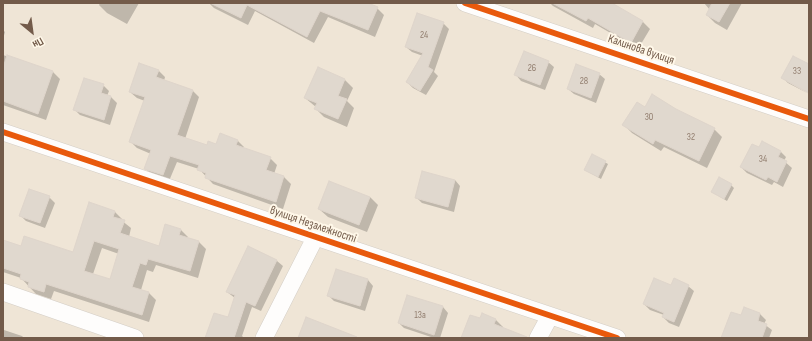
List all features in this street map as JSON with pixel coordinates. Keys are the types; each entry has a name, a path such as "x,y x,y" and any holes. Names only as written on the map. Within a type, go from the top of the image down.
{"street":[{"name":"Калинова вулиця","path":"465,3 809,119"},
{"name":"вулиця Незалежності","path":"3,132 315,238 617,338"},
{"path":"264,338 315,238"},
{"path":"3,292 135,338"},
{"path":"538,338 550,316"}],"shaded area":[{"path":"3,3 809,3 809,338 3,338"}],"building":[{"path":"210,3 368,3 378,7 368,30 320,11 307,37 247,5 241,18"},
{"path":"552,3 612,3 643,21 631,43 588,18 586,21"},
{"path":"712,3 730,3 719,22 706,15"},
{"path":"417,13 444,22 428,67 433,70 420,91 406,82 423,53 405,47"},
{"path":"524,51 549,61 540,85 514,75"},
{"path":"7,55 53,71 38,114 3,101 3,68"},
{"path":"793,56 809,64 809,93 781,78"},
{"path":"139,63 159,70 156,77 193,90 177,135 207,145 208,141 216,144 220,133 238,140 236,145 271,157 266,170 284,176 276,202 205,178 206,173 197,170 199,165 170,156 163,175 144,169 151,150 129,142 145,97 129,92"},
{"path":"576,64 600,73 591,98 567,89"},
{"path":"318,67 345,79 338,96 347,99 338,119 314,109 317,103 304,98"},
{"path":"84,78 104,84 101,93 111,96 104,120 73,110"},
{"path":"652,94 676,109 715,128 699,161 655,140 653,144 622,125 637,102 645,107"},
{"path":"762,141 781,151 778,157 787,161 777,182 768,177 766,180 740,167 752,144 759,147"},
{"path":"592,154 606,161 598,177 584,170"},
{"path":"422,171 455,180 448,207 415,198"},
{"path":"719,177 732,184 724,199 711,192"},
{"path":"329,181 370,197 359,225 318,209"},
{"path":"29,189 50,196 40,223 19,216"},
{"path":"89,202 115,211 113,217 125,220 120,233 159,246 165,224 181,229 179,235 199,241 190,271 148,259 146,265 140,263 132,287 149,292 142,315 46,284 44,292 28,287 29,282 20,279 21,274 3,268 3,240 21,246 24,236 73,252","holes":["94,241 119,249 110,279 84,271"]},
{"path":"248,246 277,260 255,306 246,302 234,338 205,338 214,313 228,317 235,295 226,292"},
{"path":"336,269 368,279 360,306 327,296"},
{"path":"654,278 671,285 674,278 689,285 674,322 662,317 664,313 643,304"},
{"path":"407,295 443,306 434,335 398,323"},
{"path":"744,307 760,313 758,321 767,324 762,338 721,338 731,312 741,315"},
{"path":"482,313 496,319 494,324 527,338 461,338 470,315 480,318"},
{"path":"306,317 357,337 357,338 298,338"}],"cycle path":[{"path":"465,3 809,119"},
{"path":"3,132 617,338"}]}
